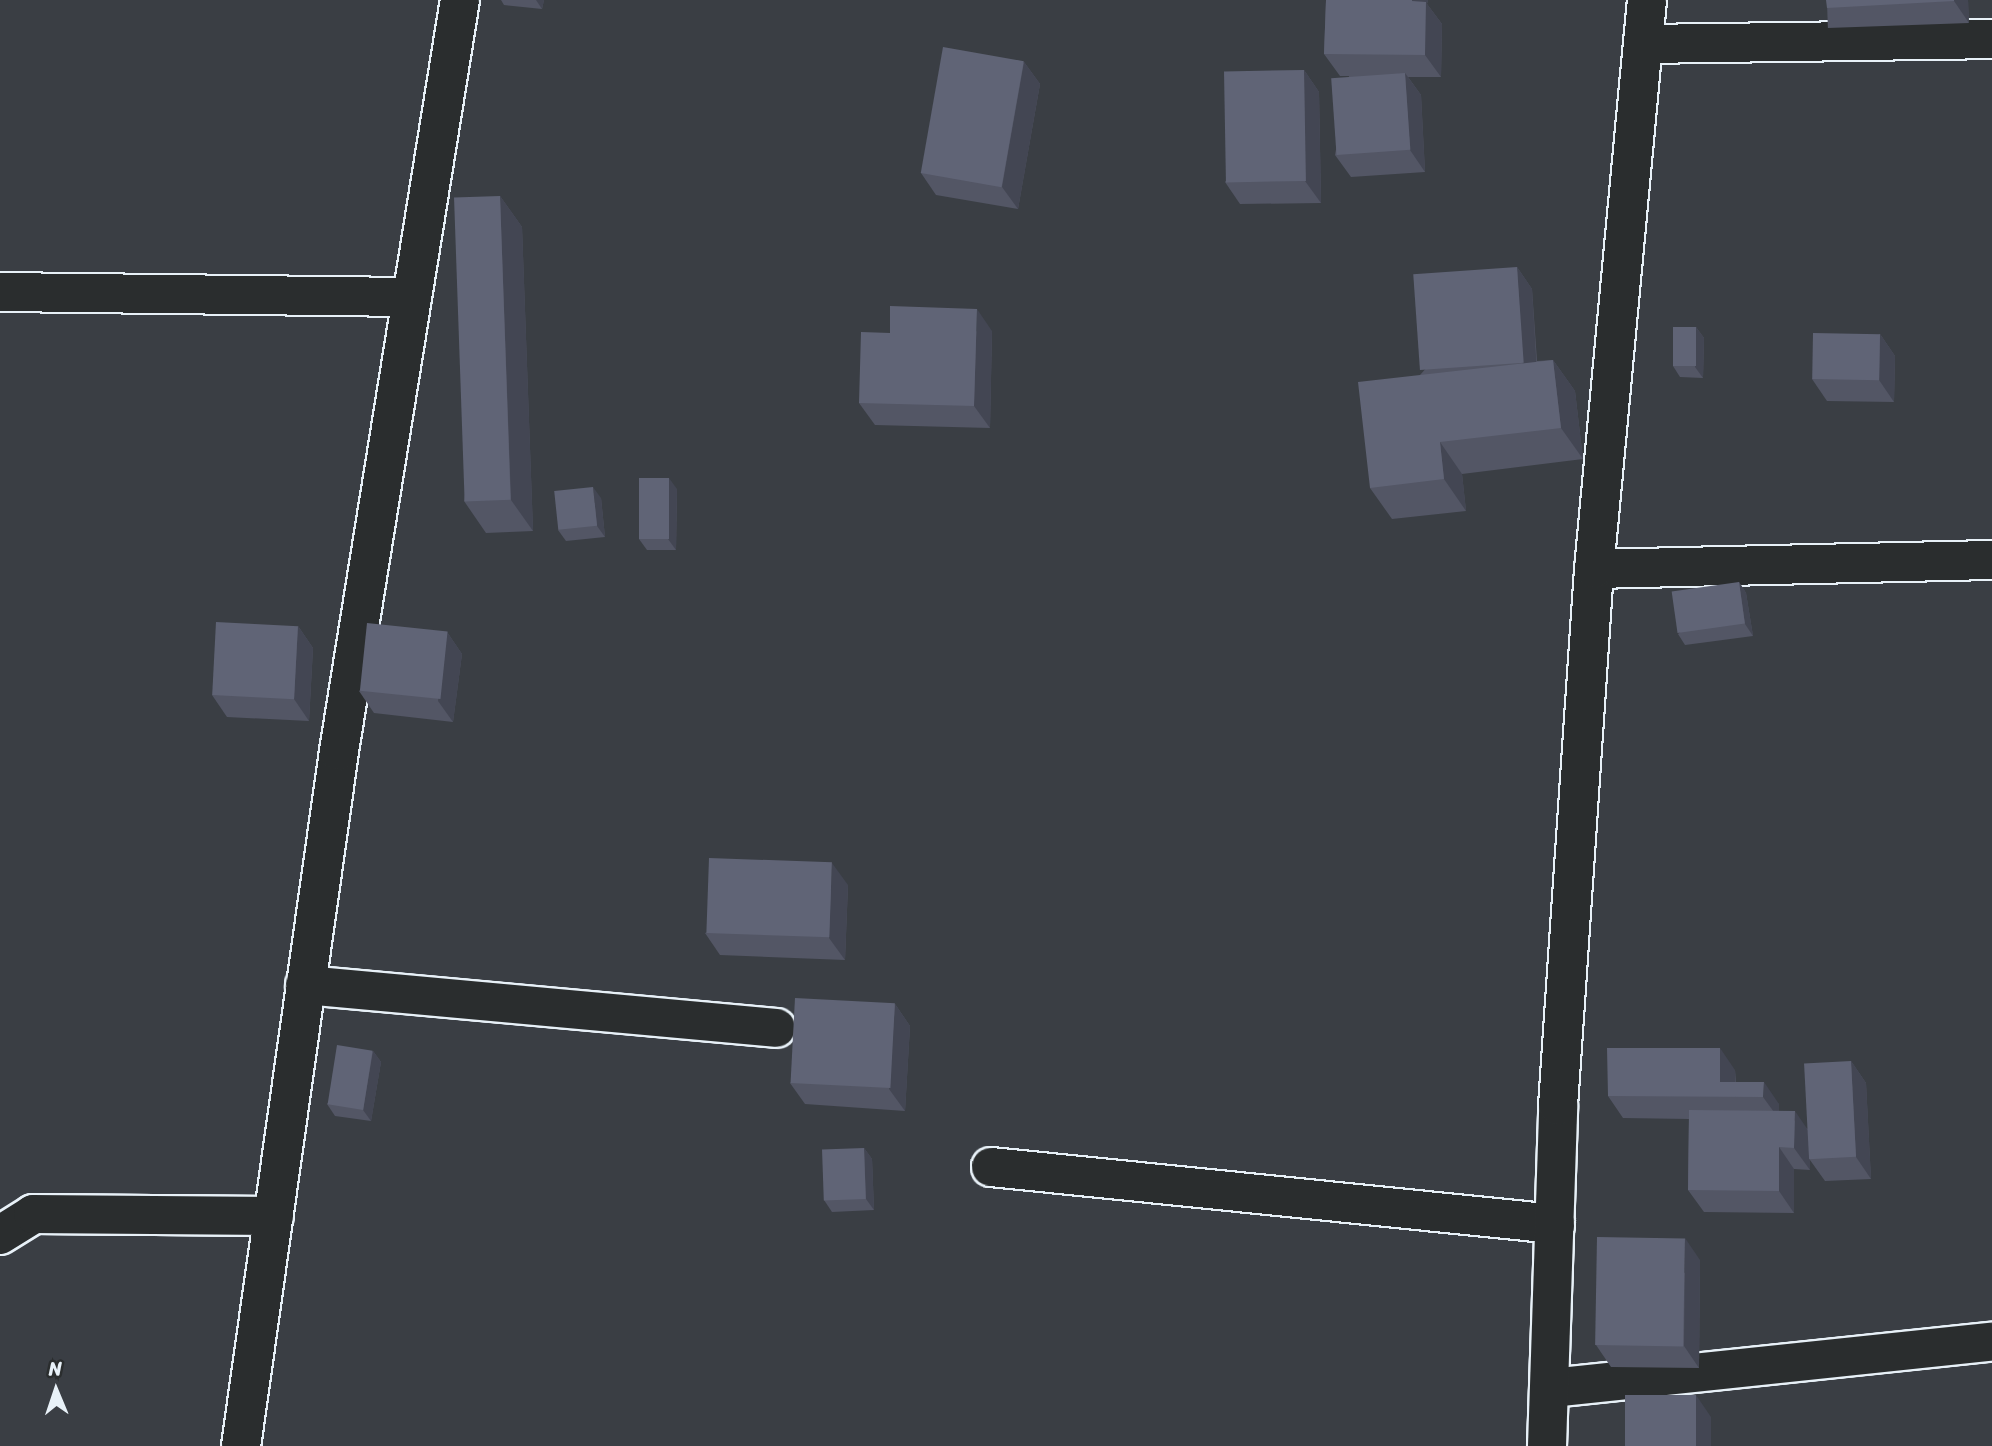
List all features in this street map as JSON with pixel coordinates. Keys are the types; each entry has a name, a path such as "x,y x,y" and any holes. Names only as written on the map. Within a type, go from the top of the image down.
{"street":[{"path":"241,1446 305,985 460,0"},
{"path":"1546,1446 1551,1388 1558,1106 1594,569 1647,0"},
{"path":"1643,44 1992,39"},
{"path":"0,292 412,297"},
{"path":"1594,569 1992,560"},
{"path":"305,985 776,1028"},
{"path":"991,1167 1555,1224"},
{"path":"0,1235 33,1214 274,1216"},
{"path":"1551,1388 1992,1342"}],"building":[{"path":"1326,0 1426,2 1425,55 1324,54"},
{"path":"1826,0 1954,0 1954,1 1827,8"},
{"path":"943,47 1024,61 1002,187 921,173"},
{"path":"1304,70 1306,181 1226,182 1224,71"},
{"path":"1405,73 1410,150 1337,155 1331,78"},
{"path":"500,196 511,500 465,501 454,198"},
{"path":"1517,267 1524,363 1420,370 1413,274"},
{"path":"890,306 977,309 974,406 859,403 861,332 890,333"},
{"path":"1673,327 1696,327 1696,366 1673,366"},
{"path":"1813,333 1880,334 1879,380 1812,379"},
{"path":"1553,360 1561,428 1440,442 1444,479 1370,488 1358,382"},
{"path":"639,478 669,478 669,539 639,539"},
{"path":"593,487 597,526 558,530 554,491"},
{"path":"1739,582 1745,624 1678,633 1672,591"},
{"path":"216,622 298,626 294,699 212,695"},
{"path":"367,623 448,631 440,699 360,691"},
{"path":"709,858 832,862 829,937 706,933"},
{"path":"795,998 895,1003 890,1088 791,1083"},
{"path":"337,1045 373,1051 363,1110 328,1104"},
{"path":"1607,1048 1720,1048 1720,1082 1764,1082 1763,1097 1608,1096"},
{"path":"1851,1061 1856,1157 1809,1159 1804,1063"},
{"path":"1689,1110 1795,1111 1794,1148 1779,1147 1779,1191 1688,1190"},
{"path":"864,1148 866,1199 824,1200 822,1149"},
{"path":"1597,1237 1685,1239 1683,1347 1595,1345"},
{"path":"1625,1395 1696,1395 1696,1446 1625,1446"}]}
